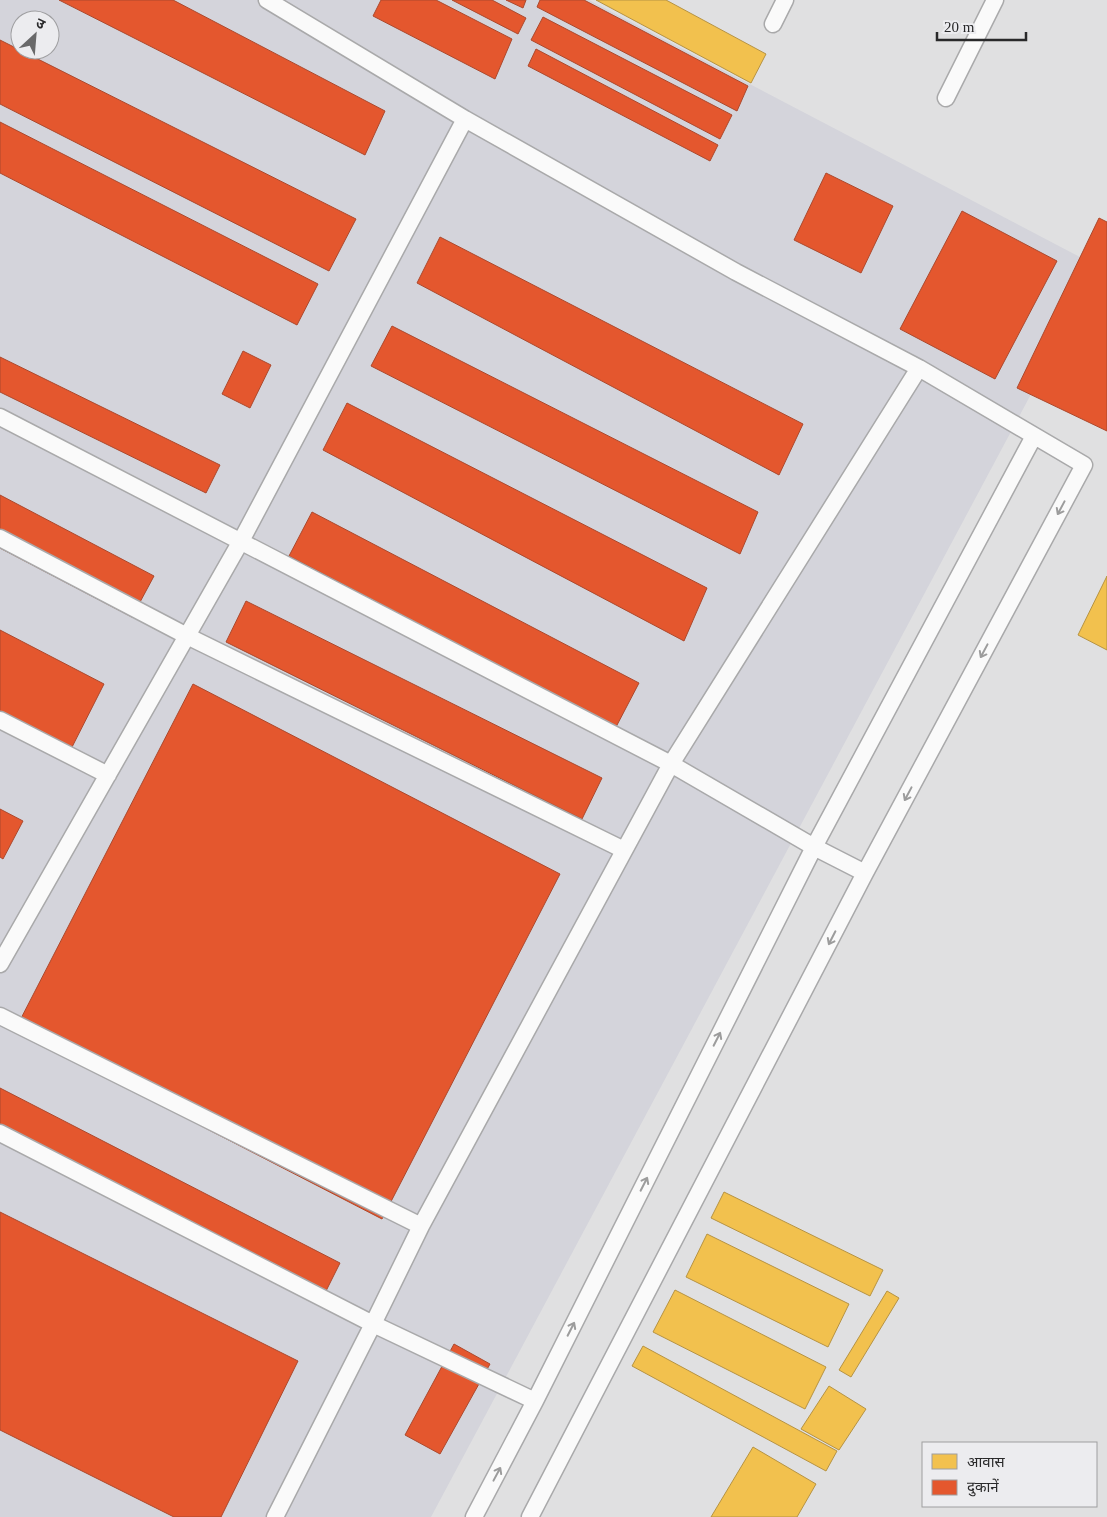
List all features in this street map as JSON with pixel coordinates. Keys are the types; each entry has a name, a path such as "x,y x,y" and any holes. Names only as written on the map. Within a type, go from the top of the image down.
{"lane":[{"path":"267,0 465,120 736,272 919,368 1084,465 865,873 530,1517"},
{"path":"773,24 785,0"},
{"path":"946,98 995,0"},
{"path":"0,964 241,540 465,120"},
{"path":"275,1517 421,1226 671,764 919,368"},
{"path":"0,417 671,764 814,847 865,873"},
{"path":"474,1517 535,1401 814,847 1034,436"},
{"path":"0,538 186,636 624,850"},
{"path":"0,720 108,775"},
{"path":"0,1016 421,1226"},
{"path":"0,1133 373,1324 535,1401"}],"shaded area":[{"path":"0,0 589,0 1099,267 431,1517 0,1517"}],"building: आवास":[{"path":"596,0 666,0 766,54 751,83"},
{"path":"1107,576 1107,650 1078,635"},
{"path":"724,1192 883,1270 870,1296 711,1218"},
{"path":"707,1234 849,1304 828,1347 686,1277"},
{"path":"675,1290 826,1367 805,1409 653,1332"},
{"path":"887,1291 899,1298 851,1377 839,1370"},
{"path":"643,1346 837,1451 826,1471 632,1366"},
{"path":"829,1386 866,1409 839,1450 801,1429"},
{"path":"753,1447 816,1484 797,1517 711,1517"}],"building: दुकानें":[{"path":"59,0 173,0 385,111 365,155"},
{"path":"381,0 436,0 512,39 495,79 373,16"},
{"path":"452,0 492,0 526,18 518,34"},
{"path":"506,0 526,0 523,8"},
{"path":"540,0 584,0 748,86 737,111 537,7"},
{"path":"543,17 732,115 720,139 531,40"},
{"path":"0,40 10,45 10,60 40,60 356,219 329,271 0,104"},
{"path":"536,49 718,145 710,161 528,66"},
{"path":"0,122 318,284 297,325 0,173"},
{"path":"826,173 893,206 861,273 794,240"},
{"path":"962,211 1057,261 995,379 900,329"},
{"path":"1099,218 1107,222 1107,431 1017,388"},
{"path":"440,237 803,424 779,475 417,283"},
{"path":"392,326 758,512 740,554 371,366"},
{"path":"243,351 271,365 250,408 222,394"},
{"path":"0,357 220,465 206,493 0,392"},
{"path":"347,403 707,588 684,641 323,450"},
{"path":"0,495 154,576 132,617 0,548"},
{"path":"312,512 639,683 616,727 289,556"},
{"path":"246,601 602,778 582,819 226,642"},
{"path":"0,630 104,684 69,753 0,717"},
{"path":"193,684 560,874 382,1219 15,1030"},
{"path":"0,809 23,821 3,859 0,857"},
{"path":"0,1088 340,1263 323,1297 0,1131"},
{"path":"0,1212 298,1361 221,1517 174,1517 0,1430"},
{"path":"454,1344 490,1364 440,1454 405,1435"}]}
